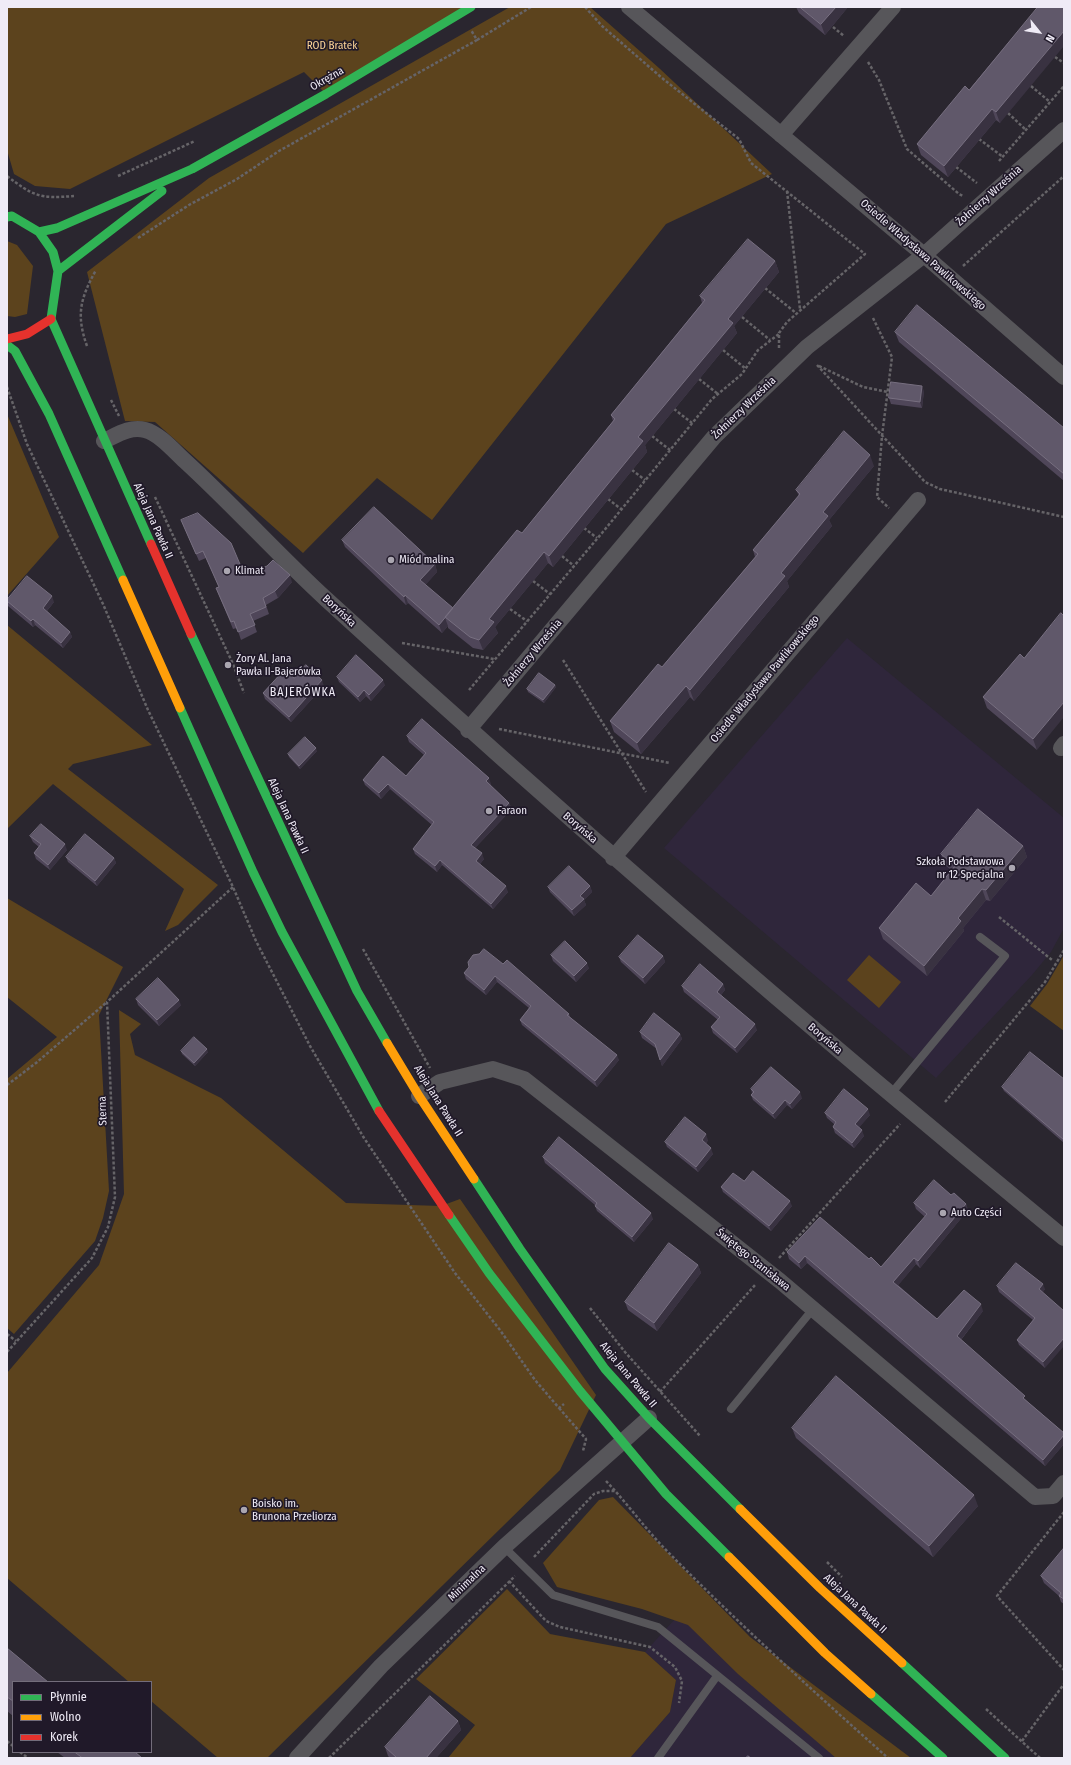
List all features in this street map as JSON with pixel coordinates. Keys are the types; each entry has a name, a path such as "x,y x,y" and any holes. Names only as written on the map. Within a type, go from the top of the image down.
{"street":[{"name":"Okrężna","path":"39,232 57,228 192,169 326,94 471,7"},
{"name":"Osiedle Władysława Pawlikowskiego","path":"629,7 924,255 1064,377"},
{"path":"781,135 893,7"},
{"name":"Żołnierzy Września","path":"468,730 714,437 807,347 924,255 1064,130"},
{"name":"Okrężna","path":"58,271 192,169"},
{"path":"7,339 27,334 51,319 58,271 53,252 39,232 9,214"},
{"name":"Aleja Jana Pawła II","path":"51,319 104,441 204,662 357,991 419,1096 520,1249 600,1363 649,1418 820,1588 1005,1758"},
{"path":"7,345 15,350 49,414 250,865 282,932 384,1120 489,1273 580,1391 666,1494 825,1653 943,1758"},
{"name":"Boryńska","path":"104,441 125,430 134,428 149,431 169,447 207,482 319,592 468,730 613,858 890,1095 1064,1238"},
{"name":"Osiedle Władysława Pawlikowskiego","path":"613,858 918,500"},
{"name":"Świętego Stanisława","path":"419,1096 440,1082 493,1069 524,1079 768,1271 1035,1497 1053,1496 1064,1483"},
{"name":"Minimalna","path":"297,1758 381,1666 504,1547 649,1418"}],"lane":[{"path":"890,1095 1005,956 980,937"},
{"path":"731,1409 813,1309"},
{"path":"504,1547 553,1595 658,1627 819,1758"},
{"path":"658,1758 717,1676"}],"path":[{"path":"136,239 189,204 238,179 279,152 477,40 531,7"},
{"path":"469,690 692,423 718,394 746,369 758,350 779,333 796,313 865,254 751,162 740,139 662,78 602,26 585,7"},
{"path":"461,13 477,40"},
{"path":"832,26 845,36"},
{"path":"858,47 879,80 907,149 959,194 968,198"},
{"path":"1055,57 1064,63"},
{"path":"1031,86 1050,102"},
{"path":"998,163 1064,86"},
{"path":"1008,113 1026,130"},
{"path":"111,179 201,139"},
{"path":"979,139 1003,157"},
{"path":"956,167 979,185 975,189"},
{"path":"7,176 31,194 54,198 76,196 87,215"},
{"path":"962,268 1064,176"},
{"path":"787,191 800,310"},
{"path":"89,350 81,328 81,303 98,268"},
{"path":"765,288 796,313"},
{"path":"742,317 770,340"},
{"path":"867,322 873,317 892,357 882,436 877,497 889,508"},
{"path":"778,375 779,333"},
{"path":"723,350 746,369"},
{"path":"816,365 822,360"},
{"path":"816,365 863,388 888,392"},
{"path":"816,365 925,482 940,489 1064,517"},
{"path":"699,379 718,394"},
{"path":"7,387 27,444 103,604 148,710 232,887 107,1002 36,1063 7,1085"},
{"path":"110,397 125,430"},
{"path":"674,409 692,423"},
{"path":"652,436 670,450"},
{"path":"632,470 645,480"},
{"path":"914,481 919,476"},
{"path":"154,494 233,664 244,694"},
{"path":"608,499 621,509"},
{"path":"884,514 894,503"},
{"path":"584,528 597,538"},
{"path":"562,556 574,566"},
{"path":"533,581 550,594"},
{"path":"510,610 527,621"},
{"path":"399,643 494,659"},
{"path":"563,660 649,798"},
{"path":"504,734 498,729 672,764"},
{"path":"999,917 1052,960"},
{"path":"360,944 434,1076 440,1082"},
{"path":"945,1102 1045,982 1064,950"},
{"name":"Sterna","path":"7,1352 92,1258 108,1227 115,1197 107,1002"},
{"path":"660,1392 903,1120"},
{"path":"588,1305 660,1392 701,1438"},
{"path":"7,1334 16,1341"},
{"path":"329,1758 524,1567 594,1494 603,1491 616,1491 667,1551 790,1670 888,1758"},
{"path":"1064,1511 997,1596 1064,1670"},
{"path":"825,1561 842,1577"},
{"path":"509,1581 546,1621 560,1627 650,1647 675,1668 682,1681 678,1709"},
{"path":"1022,1740 1064,1684"},
{"path":"981,1705 1022,1740 1040,1758"}],"shaded area":[{"path":"847,638 1064,818 1064,928 1051,952 1032,975 936,1078 664,848"},
{"path":"695,1597 876,1758 630,1758 670,1712 676,1680 645,1652"}],"green space":[{"name":"ROD Bratek","path":"7,7 471,7 326,94 304,72 70,189 35,186 14,174 7,150"},
{"path":"510,7 590,7 659,68 772,174 666,224 432,520 377,478 303,553 155,422 125,421 87,272 209,178"},
{"path":"7,241 17,245 33,266 27,314 15,317 7,316"},
{"path":"7,414 59,537 7,596"},
{"path":"7,625 152,745 73,764 68,769 218,885 178,925 165,931 184,889 53,784 7,829"},
{"path":"7,898 123,967 99,1015 109,1191 103,1218 95,1241 14,1334 7,1328 7,1079 57,1037 7,997"},
{"path":"869,955 901,982 879,1008 847,980"},
{"path":"1064,955 1064,1031 1030,1006 1047,984"},
{"name":"Boisko im. Brunona Przeliorza","path":"119,1010 141,1024 130,1034 135,1055 221,1098 346,1203 441,1206 460,1199 596,1395 560,1470 267,1758 218,1758 152,1702 152,1681 128,1681 7,1578 7,1373 99,1265 124,1194"},
{"path":"613,1497 750,1637 911,1758 836,1758 738,1674 688,1625 642,1609 557,1587 543,1563 599,1500"},
{"path":"507,1589 550,1634 645,1652 676,1680 670,1712 630,1758 448,1758 475,1725 416,1679"}],"building":[{"path":"800,7 836,7 821,24"},
{"path":"1038,7 1064,7 1064,31 996,112 992,109 944,166 917,144 965,86 969,90"},
{"path":"748,239 775,261 728,319 733,323 638,437 643,441 549,556 544,552 489,619 494,622 479,640 470,637 445,617 517,530 522,533 615,419 611,415 705,300 700,296"},
{"path":"917,305 1064,428 1064,474 895,332"},
{"path":"891,382 922,386 920,402 889,398"},
{"path":"844,431 870,455 823,512 828,516 781,573 785,576 690,690 686,686 637,743 610,721 658,664 662,667 758,554 753,550 800,494 796,490"},
{"name":"Miód malina","path":"374,507 435,564 420,580 453,608 439,625 405,595 404,597 342,540"},
{"name":"Klimat","path":"198,513 231,543 245,576 267,566 273,560 290,575 275,591 263,598 266,607 250,614 255,625 238,632 234,621 231,622 216,588 219,587 203,551 196,554 181,520"},
{"path":"27,576 52,596 43,608 70,632 61,643 33,619 31,621 7,601"},
{"path":"1061,613 1064,616 1064,702 1033,739 983,697 1020,654 1024,658"},
{"path":"356,655 383,680 369,695 364,690 358,697 337,677"},
{"path":"306,665 322,680 289,717 263,693 284,670 294,678"},
{"path":"539,673 555,685 543,700 527,689"},
{"path":"422,719 489,778 486,781 509,803 471,845 482,853 476,861 506,886 491,904 440,860 435,866 413,849 434,822 388,784 379,793 363,780 383,756 406,776 426,753 407,736"},
{"path":"305,737 316,748 299,766 288,754"},
{"path":"978,809 1023,846 986,890 982,889 958,918 961,921 924,966 879,928 916,883 931,896 955,866 941,854"},
{"path":"41,824 65,844 48,865 34,853 41,844 30,836"},
{"path":"85,834 114,858 95,881 66,857"},
{"path":"569,866 590,886 580,896 584,899 572,910 548,887"},
{"path":"638,935 663,956 643,978 619,957"},
{"path":"565,941 587,963 574,976 551,955"},
{"path":"484,949 503,964 507,960 569,1014 567,1015 617,1055 595,1081 520,1020 531,1006 495,976 484,990 464,973 469,967 468,962 473,955 479,954"},
{"path":"700,964 723,984 717,992 755,1024 735,1048 711,1027 720,1017 682,986"},
{"path":"158,978 179,1000 157,1020 136,999"},
{"path":"654,1013 680,1034 660,1060 655,1044 640,1032"},
{"path":"194,1037 207,1049 194,1063 181,1051"},
{"path":"1030,1052 1064,1079 1064,1140 1002,1087"},
{"path":"771,1067 800,1092 790,1104 785,1100 773,1114 751,1095 754,1092 751,1089"},
{"path":"844,1089 868,1109 855,1124 862,1130 852,1143 833,1127 836,1122 825,1113"},
{"path":"685,1117 706,1134 702,1140 711,1148 696,1167 665,1142"},
{"path":"559,1137 651,1213 632,1237 595,1206 597,1203 543,1157"},
{"path":"753,1171 790,1201 769,1226 721,1187 733,1173 744,1181"},
{"path":"934,1180 951,1195 954,1193 966,1204 918,1261 914,1258 893,1282 937,1319 964,1290 981,1304 957,1336 1025,1396 1023,1398 1064,1433 1064,1435 1043,1460 805,1256 799,1263 787,1252 820,1217 869,1259 871,1257 881,1267 927,1214 914,1203"},
{"path":"669,1243 698,1265 654,1323 625,1302"},
{"path":"1016,1263 1043,1284 1039,1289 1064,1311 1064,1338 1043,1362 1017,1340 1035,1318 997,1286"},
{"path":"836,1376 974,1495 929,1546 792,1428"},
{"path":"1064,1548 1064,1599 1059,1596 1061,1593 1041,1576"},
{"path":"7,1648 47,1681 12,1681 12,1700 7,1697"},
{"path":"430,1696 458,1721 426,1758 397,1758 385,1747"},
{"path":"76,1753 136,1753 142,1758 83,1758"}],"traffic: fast":[{"path":"39,232 57,228 192,169 326,94 471,7"},
{"path":"58,271 162,191"},
{"path":"7,217 12,216 39,232 53,252 58,271 51,319 151,544"},
{"path":"7,345 15,351 49,414 123,580"},
{"path":"191,634 357,991 387,1043"},
{"path":"180,708 253,872 282,932 379,1111"},
{"path":"474,1179 520,1249 605,1369 649,1418 740,1509"},
{"path":"449,1215 489,1273 580,1391 666,1494 729,1557"},
{"path":"902,1663 1005,1758"},
{"path":"871,1694 943,1758"}],"traffic: slow":[{"path":"123,580 180,708"},
{"path":"387,1043 419,1096 474,1179"},
{"path":"740,1509 820,1588 902,1663"},
{"path":"729,1557 825,1653 871,1694"}],"traffic: jam":[{"path":"7,339 27,334 51,319"},
{"path":"151,544 191,634"},
{"path":"379,1111 449,1215"}],"place":[{"name":"Miód malina","path":"391,560"},
{"name":"Klimat","path":"227,571"},
{"name":"Żory Al. Jana Pawła II-Bajerówka","path":"228,665"},
{"name":"Faraon","path":"489,811"},
{"name":"Szkoła Podstawowa nr 12 Specjalna","path":"1012,868"},
{"name":"Auto Części","path":"943,1213"},
{"name":"Boisko im. Brunona Przeliorza","path":"244,1510"}],"district":[{"name":"BAJERÓWKA","path":"303,693"}]}
